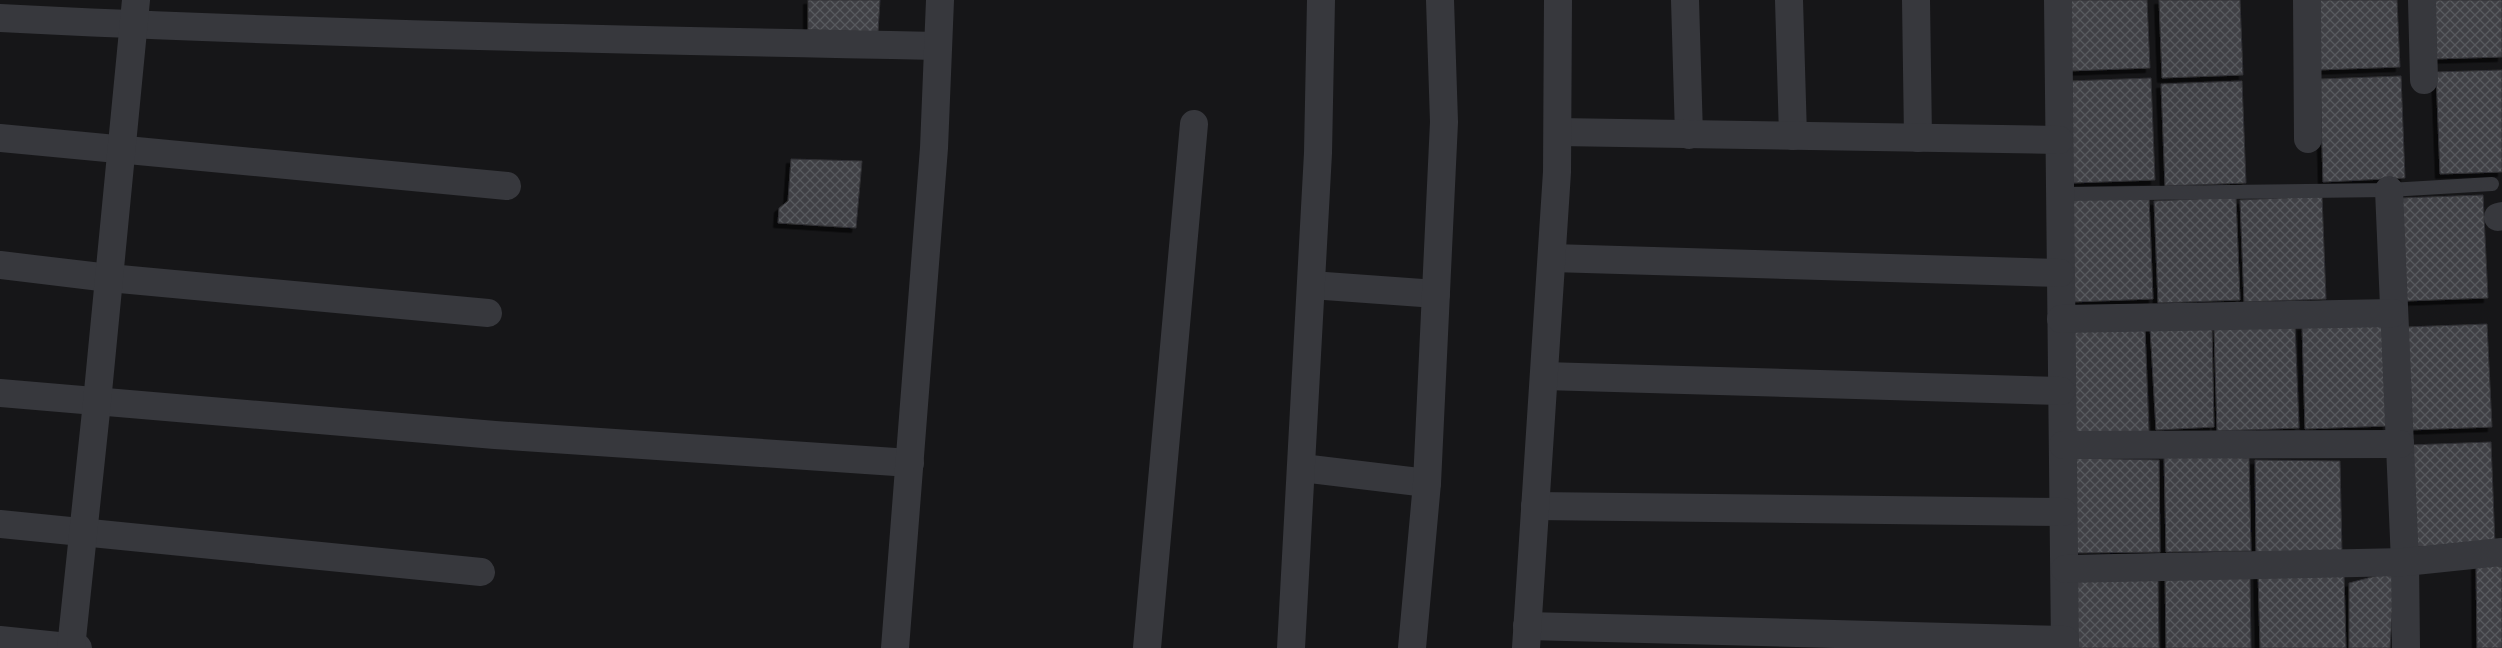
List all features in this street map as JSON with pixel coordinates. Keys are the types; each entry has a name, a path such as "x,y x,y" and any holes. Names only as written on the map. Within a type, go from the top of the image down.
{"street":[{"path":"895,648 934,148 940,0"},
{"path":"1291,648 1318,153 1321,0"},
{"path":"1412,648 1427,483 1444,122 1440,0"},
{"path":"1558,0 1558,132 1552,258 1527,637 2065,644 2058,0"},
{"path":"1685,0 1689,135"},
{"path":"1789,0 1793,136"},
{"path":"1916,0 1918,138"},
{"path":"2307,0 2308,139"},
{"path":"2422,0 2424,80"},
{"path":"0,18 135,12 532,38 938,46"},
{"path":"71,648 82,532 98,402 135,12"},
{"path":"1147,648 1194,124"},
{"path":"1558,132 2059,140"},
{"path":"0,138 507,186"},
{"path":"2389,190 2405,562 2406,648"},
{"path":"1552,258 2060,273"},
{"path":"0,265 109,278 488,313"},
{"path":"1311,285 1436,294"},
{"path":"2060,320 2393,313"},
{"path":"1544,376 2061,391"},
{"path":"0,393 495,435 910,463"},
{"path":"2063,445 2400,444"},
{"path":"1302,468 1427,483"},
{"path":"1535,506 2063,512"},
{"path":"0,524 481,572"},
{"path":"2065,569 2405,562 2502,552"},
{"path":"0,640 78,648"}],"lane":[{"path":"2060,194 2389,190 2492,184"}],"building":[{"path":"808,0 880,0 878,32 808,30"},
{"path":"2065,0 2147,0 2150,68 2068,71"},
{"path":"2159,0 2240,0 2243,75 2162,78"},
{"path":"2316,0 2397,0 2400,67 2318,70"},
{"path":"2431,0 2502,0 2502,57 2433,59"},
{"path":"2502,70 2502,172 2440,174 2436,72"},
{"path":"2401,76 2405,178 2323,182 2320,79"},
{"path":"2151,78 2155,180 2073,183 2069,81"},
{"path":"2242,81 2246,183 2165,186 2161,84"},
{"path":"791,159 862,161 856,228 778,223 779,208 788,201"},
{"path":"2483,195 2488,298 2406,301 2402,198"},
{"path":"2322,196 2326,299 2244,302 2240,200"},
{"path":"2149,197 2153,299 2071,302 2068,200"},
{"path":"2236,197 2240,300 2158,303 2154,201"},
{"path":"2383,323 2387,426 2305,429 2302,326"},
{"path":"2487,324 2492,427 2410,430 2406,327"},
{"path":"2295,325 2299,428 2217,431 2214,328"},
{"path":"2150,327 2212,328 2214,427 2156,430"},
{"path":"2145,329 2149,432 2068,435 2064,332"},
{"path":"2491,442 2495,544 2413,547 2409,445"},
{"path":"2164,456 2249,458 2251,551 2166,552"},
{"path":"2074,458 2159,460 2160,552 2075,553"},
{"path":"2255,460 2340,461 2342,554 2256,556"},
{"path":"2476,565 2502,566 2502,648 2477,648"},
{"path":"2395,571 2390,648 2349,648 2349,583"},
{"path":"2165,572 2250,573 2251,648 2166,648"},
{"path":"2258,572 2344,573 2346,648 2260,648"},
{"path":"2072,576 2158,578 2159,648 2073,648"}]}
